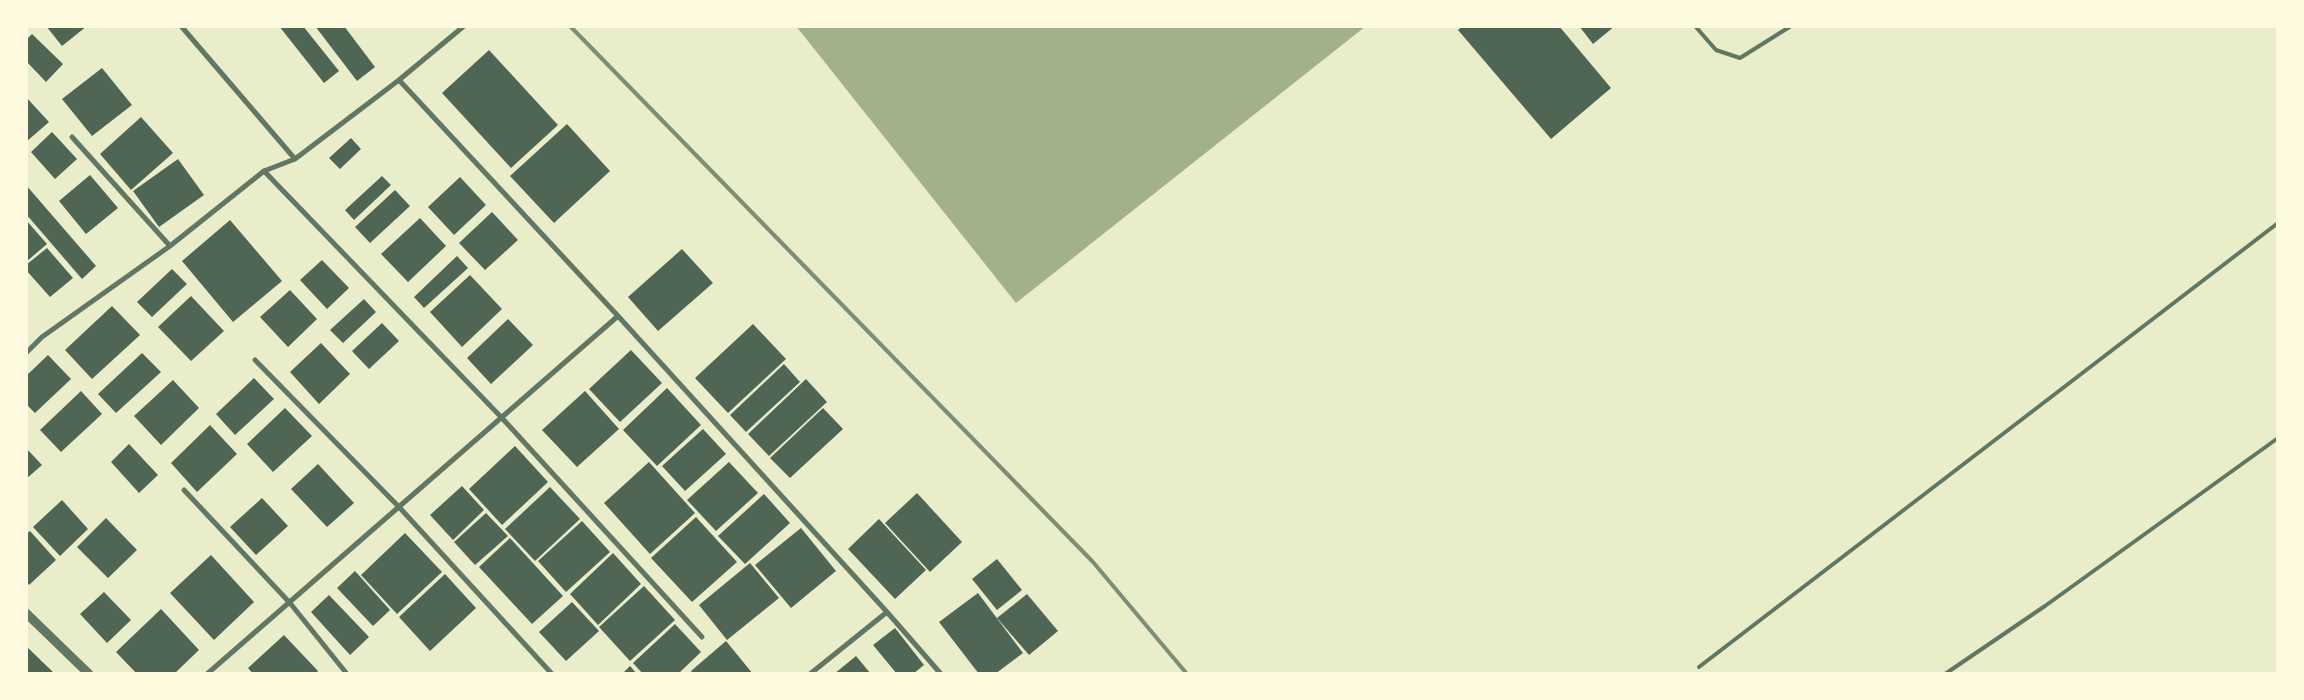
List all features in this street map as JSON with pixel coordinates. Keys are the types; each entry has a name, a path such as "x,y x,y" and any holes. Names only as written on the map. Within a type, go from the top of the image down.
{"street":[{"path":"181,26 295,159"},
{"path":"26,353 49,332 170,246 264,171 295,159 399,80 464,26"},
{"path":"399,80 618,316 888,612 941,674"},
{"path":"72,137 170,246"},
{"path":"264,171 502,418 702,637"},
{"path":"207,674 618,316"},
{"path":"255,360 399,507 552,674"},
{"path":"184,490 290,603 347,674"},
{"path":"810,674 888,612"},
{"path":"26,613 89,674"}],"lane":[{"path":"1695,26 1716,50 1740,58 1791,26"},
{"path":"1699,667 2278,223"},
{"path":"1945,674 2045,606 2278,438"}],"shaded area":[{"path":"796,26 1366,26 1016,303"}],"building":[{"path":"46,26 87,26 62,46"},
{"path":"279,26 303,26 339,71 324,83"},
{"path":"315,26 344,26 375,67 357,81"},
{"path":"1463,26 1559,26 1611,88 1551,139 1458,30"},
{"path":"1579,26 1615,26 1593,44"},
{"path":"32,34 63,64 46,82 26,61 26,40"},
{"path":"489,50 558,125 511,168 442,93"},
{"path":"102,68 132,105 92,136 62,99"},
{"path":"26,97 49,122 26,142"},
{"path":"141,117 173,153 131,190 100,154"},
{"path":"567,124 610,171 554,223 510,176"},
{"path":"52,132 77,159 55,179 31,152"},
{"path":"351,138 361,149 340,169 329,158"},
{"path":"178,159 204,195 159,227 133,191"},
{"path":"90,175 118,208 86,234 59,201"},
{"path":"382,176 391,185 354,220 345,210"},
{"path":"460,177 486,205 454,235 428,207"},
{"path":"26,185 96,266 82,279 26,214"},
{"path":"395,190 410,206 370,243 355,227"},
{"path":"492,212 518,240 485,270 459,243"},
{"path":"420,218 446,246 408,282 381,254"},
{"path":"26,220 47,244 26,262"},
{"path":"230,220 282,281 233,322 182,261"},
{"path":"47,248 73,278 50,297 26,270 26,265"},
{"path":"682,249 713,283 658,331 628,297"},
{"path":"457,256 468,268 424,308 414,297"},
{"path":"322,260 349,288 327,309 300,280"},
{"path":"172,269 187,284 152,317 137,302"},
{"path":"470,275 502,309 462,347 430,312"},
{"path":"290,290 317,319 288,347 260,317"},
{"path":"191,296 224,331 191,361 158,327"},
{"path":"364,299 376,312 343,343 330,330"},
{"path":"112,306 140,335 92,379 65,350"},
{"path":"508,319 533,345 491,384 467,358"},
{"path":"382,323 399,341 369,369 352,351"},
{"path":"753,324 786,359 728,413 695,378"},
{"path":"321,343 350,374 319,404 290,372"},
{"path":"631,350 662,383 620,422 589,389"},
{"path":"142,353 161,372 116,413 98,394"},
{"path":"48,355 71,379 35,413 26,404 26,376"},
{"path":"784,364 800,382 746,432 730,415"},
{"path":"254,378 274,399 235,435 216,414"},
{"path":"806,379 827,402 769,456 748,434"},
{"path":"173,380 199,408 161,445 134,416"},
{"path":"667,388 701,425 657,466 623,430"},
{"path":"81,391 102,414 61,452 40,430"},
{"path":"585,391 619,429 577,467 542,430"},
{"path":"285,408 312,436 273,472 247,444"},
{"path":"823,408 843,429 790,478 770,458"},
{"path":"210,425 237,454 197,492 171,463"},
{"path":"703,429 726,454 685,491 662,466"},
{"path":"129,444 158,475 139,493 111,462"},
{"path":"515,446 548,482 502,525 469,489"},
{"path":"26,448 42,465 26,479"},
{"path":"649,462 695,513 650,554 604,503"},
{"path":"729,462 758,493 716,531 687,500"},
{"path":"318,464 354,503 327,527 291,489"},
{"path":"462,486 484,510 453,540 430,515"},
{"path":"550,487 580,519 535,561 505,529"},
{"path":"917,493 962,542 930,572 885,523"},
{"path":"764,494 790,523 745,564 718,536"},
{"path":"262,498 288,526 256,555 230,527"},
{"path":"62,500 88,529 60,556 33,527"},
{"path":"486,513 508,536 475,565 454,542"},
{"path":"696,517 737,562 692,602 651,558"},
{"path":"106,518 137,550 108,578 77,547"},
{"path":"879,519 926,570 895,599 848,549"},
{"path":"582,521 610,552 566,592 538,561"},
{"path":"801,528 836,571 791,608 755,565"},
{"path":"30,531 56,560 29,585 26,581 26,534"},
{"path":"405,533 442,572 397,614 361,575"},
{"path":"510,538 563,596 532,624 479,567"},
{"path":"613,553 641,584 598,625 570,594"},
{"path":"211,555 254,602 214,640 170,593"},
{"path":"997,559 1022,590 997,610 972,579"},
{"path":"750,563 779,598 727,640 699,605"},
{"path":"355,571 390,610 373,626 337,588"},
{"path":"445,574 476,608 430,651 399,617"},
{"path":"644,586 675,620 630,661 599,627"},
{"path":"104,592 131,620 107,643 80,614"},
{"path":"978,593 1023,653 995,674 979,674 939,622"},
{"path":"1027,594 1058,631 1029,655 997,618"},
{"path":"329,595 369,637 350,655 311,612"},
{"path":"572,602 599,631 566,661 539,632"},
{"path":"161,609 199,650 174,674 137,674 116,652"},
{"path":"675,624 701,652 678,674 643,674 633,663"},
{"path":"895,628 924,665 913,674 897,674 873,645"},
{"path":"284,635 318,671 315,674 253,674 248,668"},
{"path":"726,641 753,674 693,674 691,671"},
{"path":"26,646 55,674 26,674"},
{"path":"856,656 871,674 834,674"},
{"path":"630,666 637,674 622,674"}],"railway":[{"path":"570,26 1093,562 1187,674"}]}
